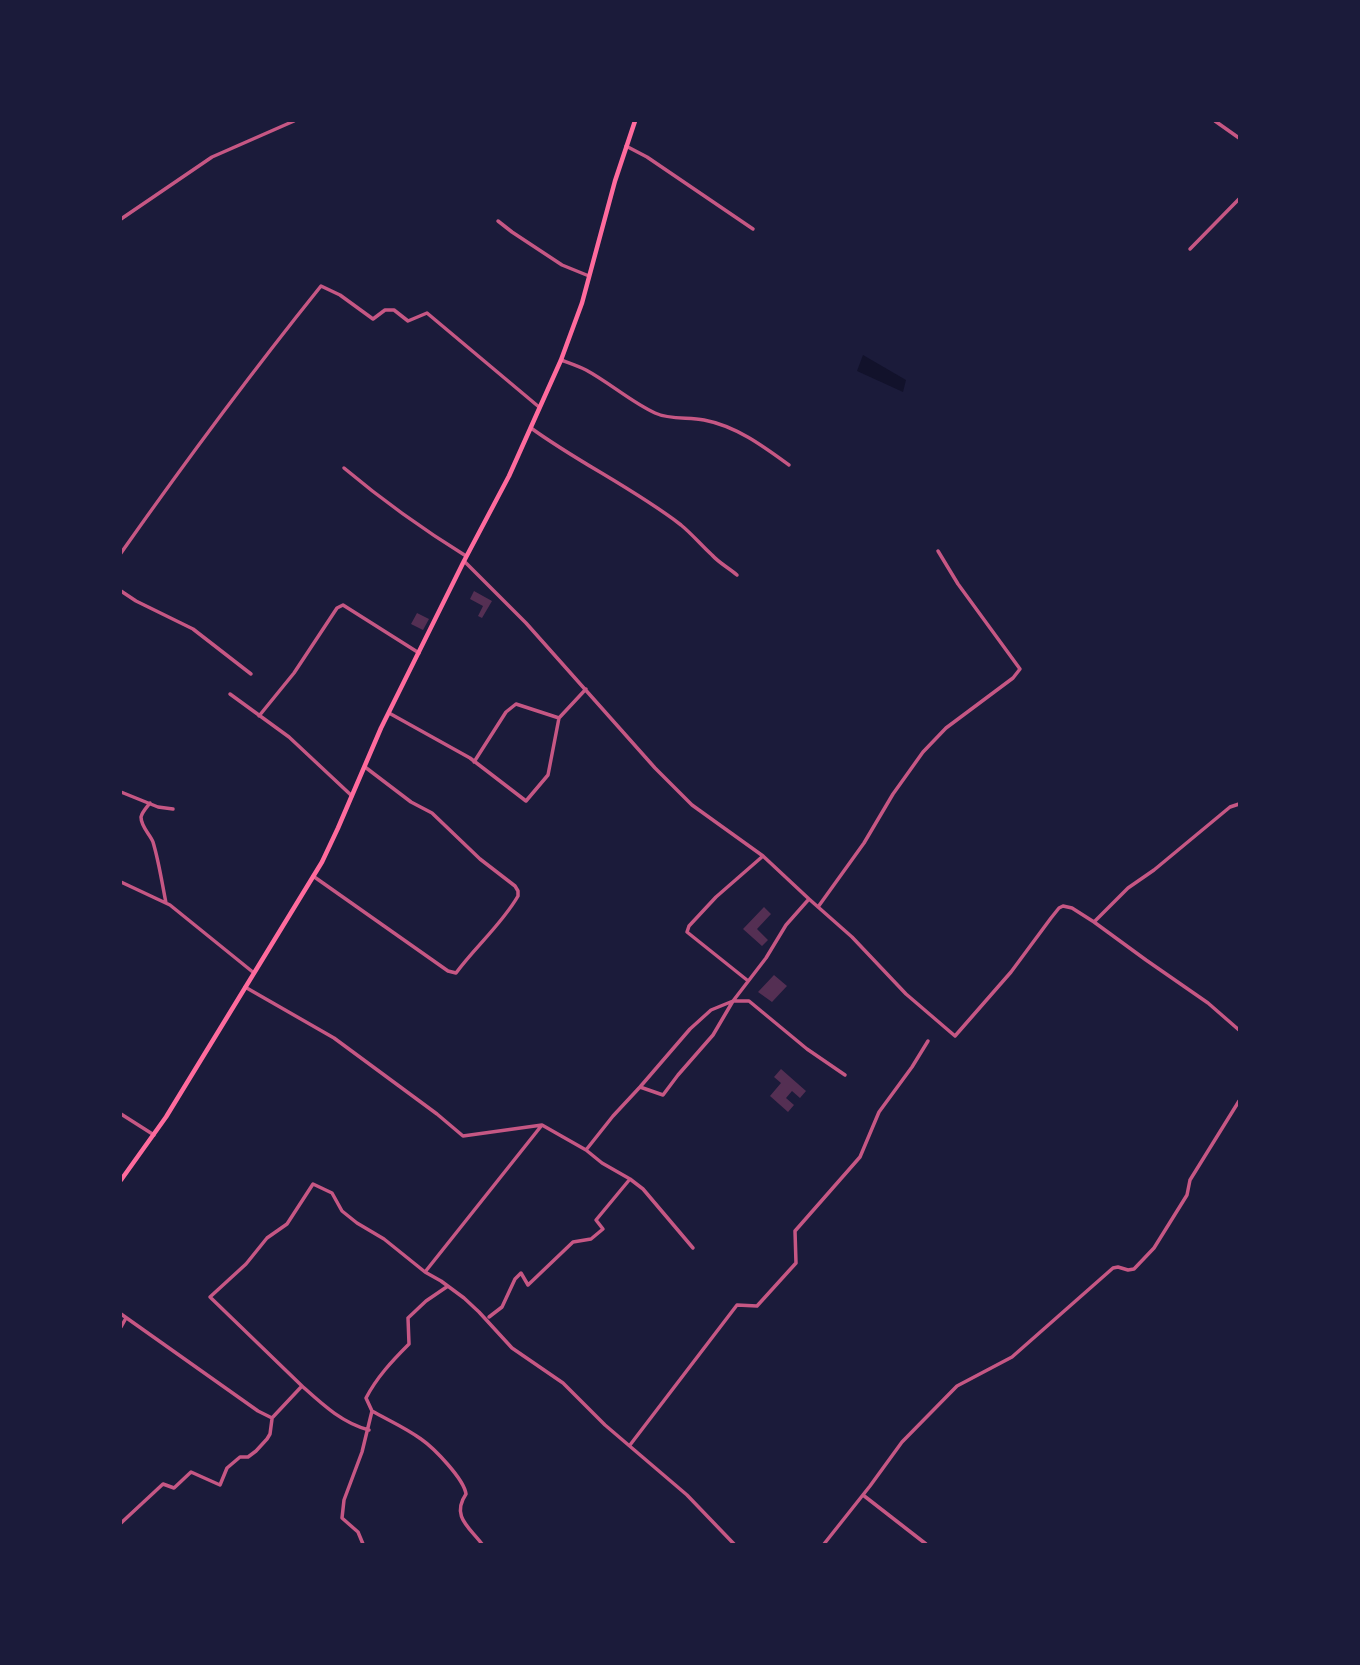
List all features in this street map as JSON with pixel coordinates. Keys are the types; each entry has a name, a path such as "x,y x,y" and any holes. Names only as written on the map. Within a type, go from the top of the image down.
{"main road":[{"path":"121,1180 173,1106 328,850 381,728 509,476 561,360 582,303 615,181 635,121"}],"street":[{"path":"121,219 212,157 294,121"},
{"path":"1215,121 1239,138"},
{"path":"626,146 753,229"},
{"path":"1190,249 1239,199"},
{"path":"498,222 562,265 589,276"},
{"path":"121,553 182,466 321,286 340,295 373,319 385,310 394,310 408,321 427,313 540,408"},
{"path":"561,360 587,370 659,415 717,423 761,445 789,465"},
{"path":"531,428 681,525 737,575"},
{"path":"344,468 465,559 655,768 692,805 762,856 852,937 906,994 955,1036 1011,972 1063,906 1072,908 1094,922 1208,1003 1239,1030"},
{"path":"818,907 864,843 893,794 923,752 946,728 1020,669 958,584 938,551"},
{"path":"121,590 136,601 193,629 251,674"},
{"path":"259,716 293,673 337,608 343,605 419,653"},
{"path":"389,713 474,762 526,801 548,775 559,719 586,689"},
{"path":"230,694 289,737 352,796"},
{"path":"474,762 506,712 516,704 559,719"},
{"path":"313,876 448,971 456,973 518,896 515,886 480,859 432,813 411,802 365,767"},
{"path":"121,792 158,807 173,809"},
{"path":"150,803 141,819 154,847 166,903"},
{"path":"1094,922 1128,888 1230,807 1239,804"},
{"path":"747,980 687,932 689,926 716,897 762,856"},
{"path":"121,882 166,903 254,972"},
{"path":"640,1087 663,1095 713,1035 747,980 766,958 786,925 809,899"},
{"path":"245,987 334,1038 463,1136 542,1125 586,1150 643,1189 693,1248"},
{"path":"586,1150 612,1116 690,1029 711,1010 733,1001 749,1001 807,1049 845,1075"},
{"path":"630,1445 737,1305 757,1306 796,1264 795,1231 860,1157 880,1112 928,1041"},
{"path":"824,1544 902,1442 957,1386 1012,1357 1113,1268 1128,1270 1140,1264 1173,1220 1187,1195 1190,1180 1239,1101"},
{"path":"121,1114 154,1135"},
{"path":"425,1272 542,1125"},
{"path":"489,1317 502,1307 515,1279 521,1273 528,1285 573,1242 590,1239 603,1229 596,1220 630,1179"},
{"path":"369,1430 332,1412 210,1297 246,1264 267,1238 286,1224 313,1184 332,1193 342,1211 357,1223 384,1238 425,1272 448,1286 479,1312 512,1349 563,1383 606,1425 687,1495 734,1544"},
{"path":"448,1286 408,1318 409,1344 390,1363 366,1398 372,1411 422,1439 450,1467 465,1486 466,1494 459,1512 482,1544"},
{"path":"121,1314 258,1411 272,1418"},
{"path":"121,1326 126,1318"},
{"path":"121,1524 163,1484 174,1488 191,1472 220,1485 227,1468 240,1457 248,1457 267,1439 272,1418 302,1386"},
{"path":"363,1544 358,1532 342,1518 342,1512 369,1430 372,1411"},
{"path":"863,1495 926,1544"}],"shaded area":[{"path":"863,355 906,380 903,392 857,371"}],"building":[{"path":"474,591 492,601 482,618 478,616 483,606 470,599"},
{"path":"417,613 429,619 423,630 411,624"},
{"path":"764,907 771,914 757,929 768,940 762,946 743,929"},
{"path":"774,975 787,986 772,1002 758,992"},
{"path":"781,1069 806,1091 800,1098 792,1091 786,1098 794,1105 788,1112 770,1096 781,1083 774,1077"}]}
